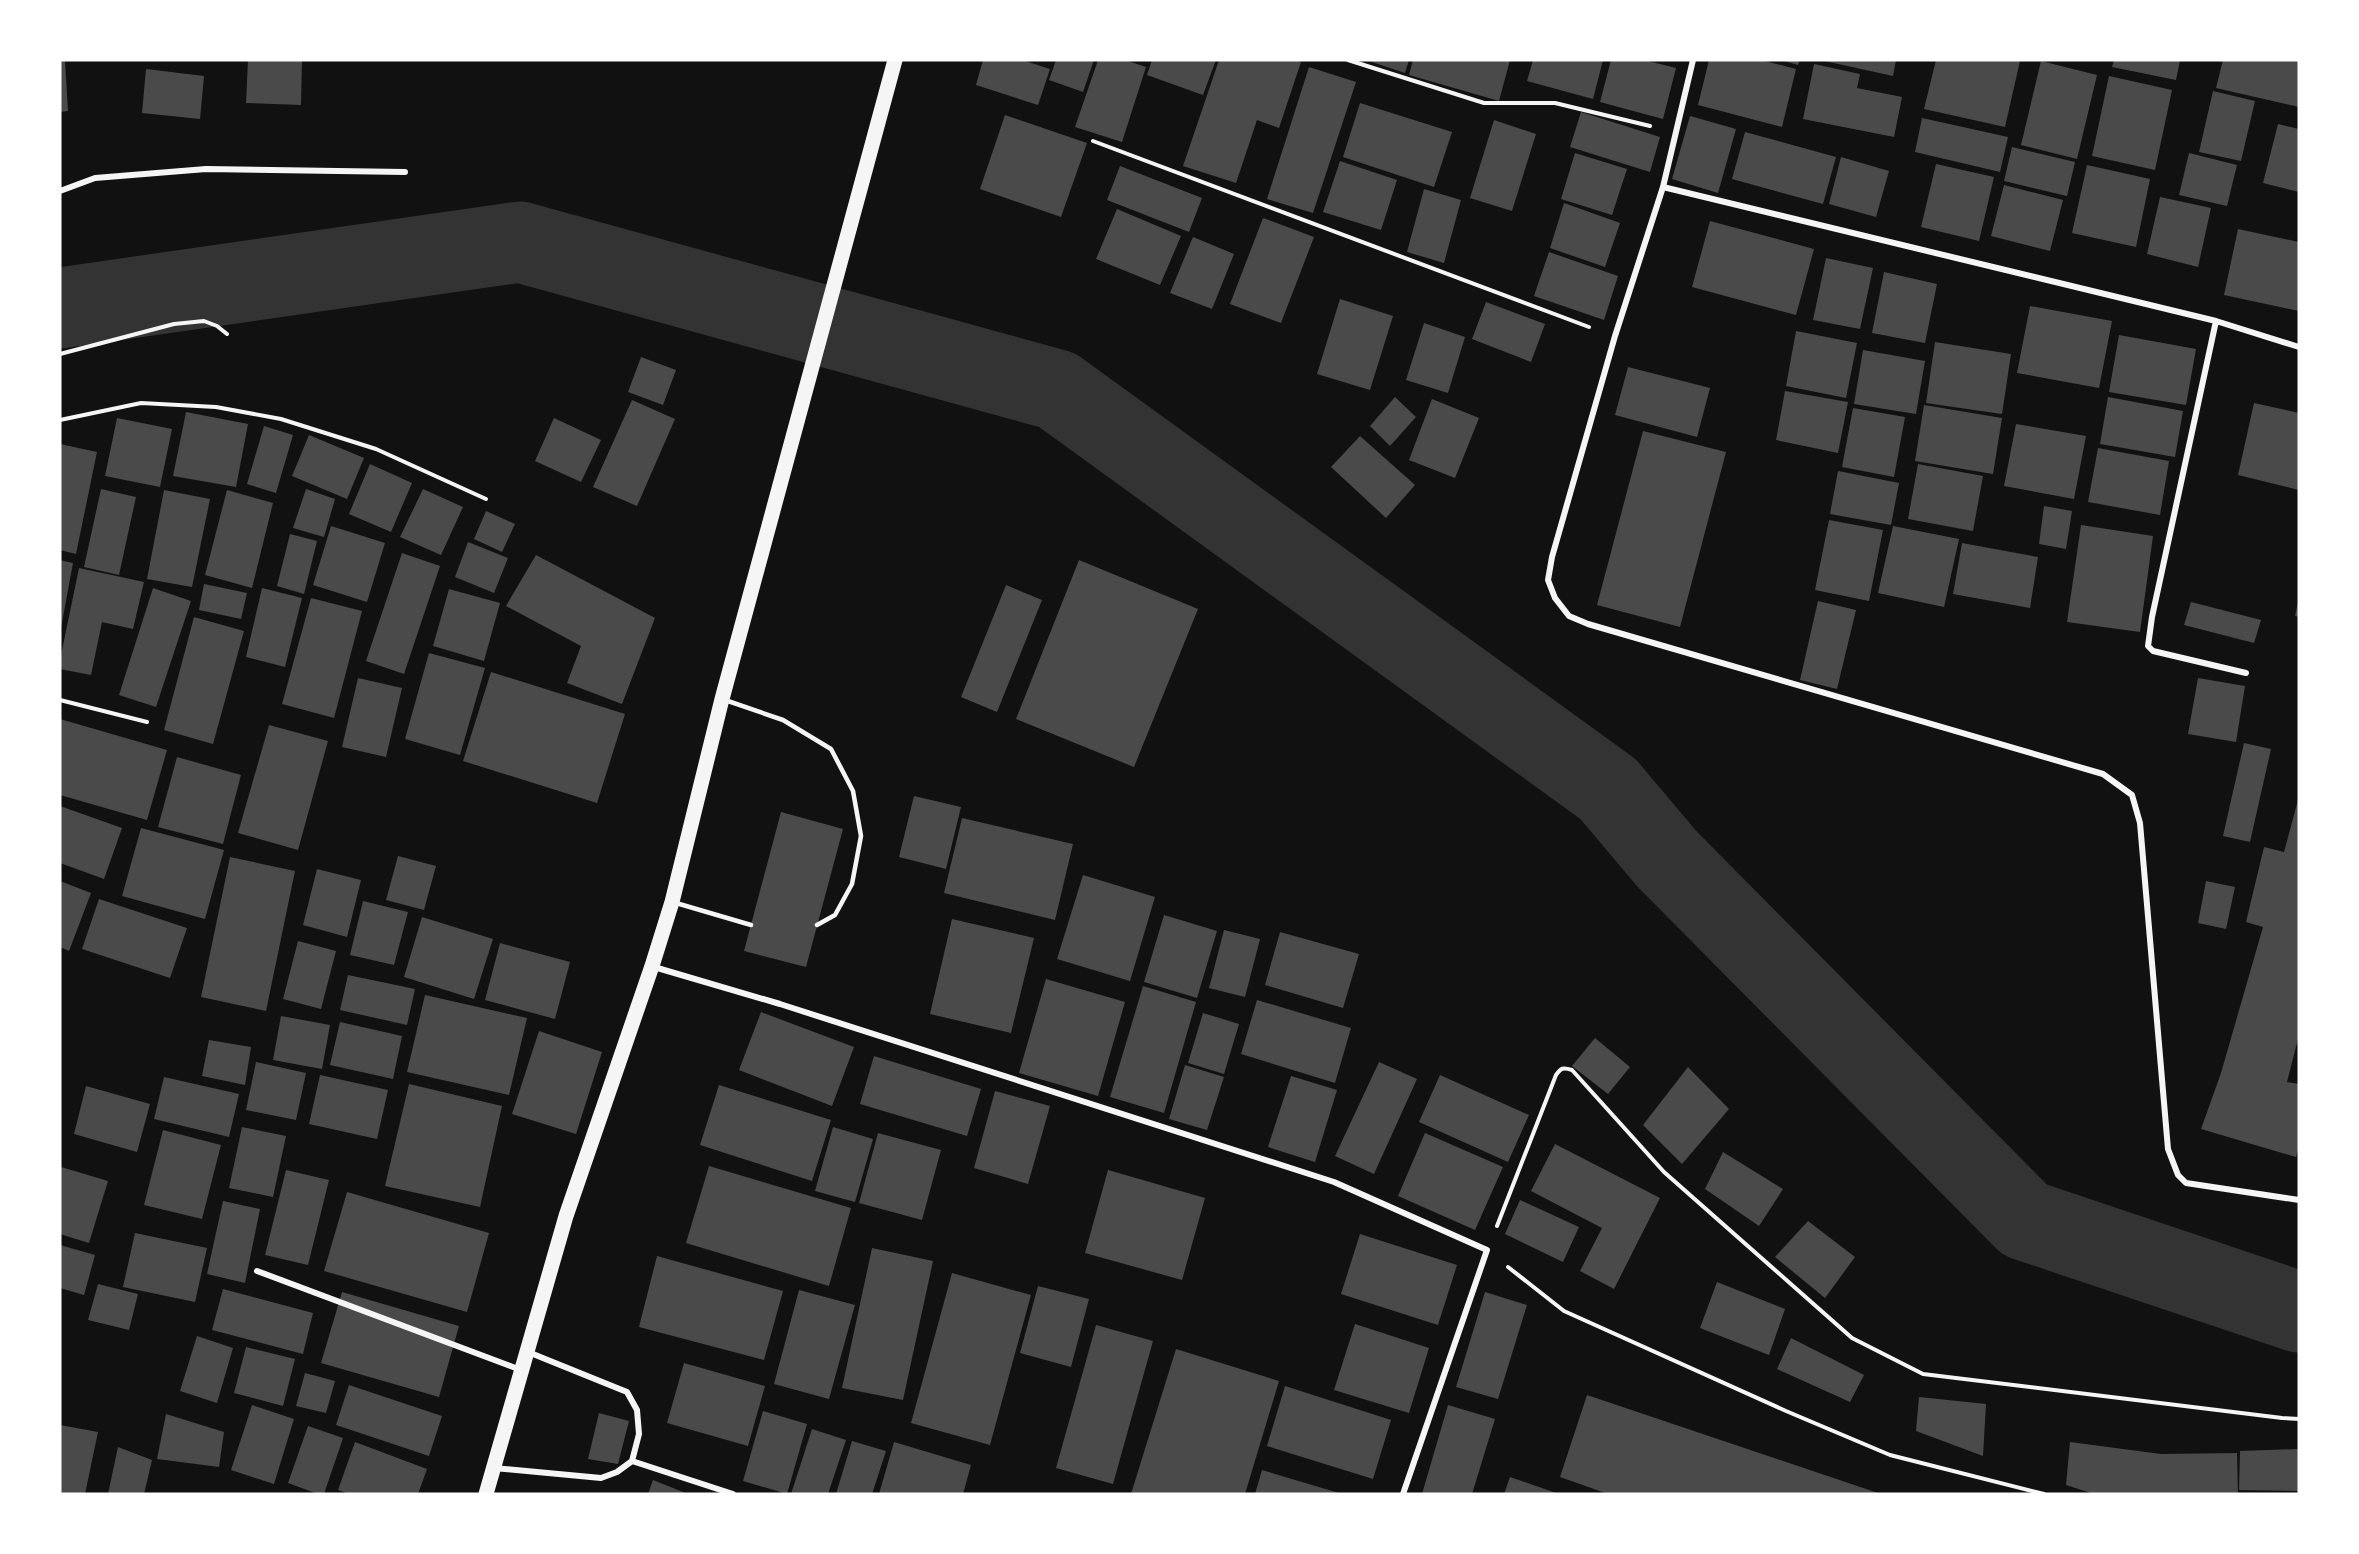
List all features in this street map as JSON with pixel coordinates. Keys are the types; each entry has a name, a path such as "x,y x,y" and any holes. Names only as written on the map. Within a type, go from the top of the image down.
{"main road":[{"path":"486,1494 566,1216 672,902 722,699 895,60"}],"street":[{"path":"1693,60 1663,187 1615,336 1551,557 1548,580 1555,598 1569,616 2103,774 2132,795 2140,823 2168,1149 2178,1174 2186,1183 2299,1200"},
{"path":"60,191 95,178 206,169 405,172"},
{"path":"1663,187 2216,321 2299,347"},
{"path":"2216,321 2152,617 2148,646 2153,651 2246,673"},
{"path":"652,966 780,1004 1334,1182 1487,1250 1403,1494"},
{"path":"257,1271 521,1370"},
{"path":"493,1468 601,1478 617,1472 632,1461 639,1434 637,1410 627,1392 527,1352"},
{"path":"632,1461 733,1494"}],"lane":[{"path":"722,699 783,720 831,749 853,791 861,836 852,884 835,915 817,925"},
{"path":"672,902 751,925"}],"path":[{"path":"1348,60 1484,103 1555,103 1675,132"},
{"path":"1093,141 1615,336"},
{"path":"60,354 174,324 204,321 218,326 227,334"},
{"path":"60,420 141,403 216,407 281,419 376,449 486,499"},
{"path":"60,700 147,722"},
{"path":"2044,1494 1890,1455 1775,1407 1564,1311 1487,1250 1556,1075 1561,1068 1572,1070 1664,1172 1852,1338 1923,1374 2299,1419"}],"building":[{"path":"60,60 65,60 68,111 60,112"},
{"path":"248,60 302,60 301,105 246,103"},
{"path":"983,60 1022,60 1050,69 1038,105 976,85"},
{"path":"1056,60 1094,60 1083,92 1049,80"},
{"path":"1098,60 1125,60 1146,67 1122,142 1075,127"},
{"path":"1152,60 1216,60 1203,95 1147,75"},
{"path":"1219,60 1294,60 1301,62 1279,128 1257,120 1236,183 1183,166"},
{"path":"1366,60 1409,60 1405,73"},
{"path":"1413,60 1510,60 1499,101 1409,75"},
{"path":"1533,60 1603,60 1593,99 1527,81"},
{"path":"1611,60 1644,60 1676,68 1663,119 1600,102"},
{"path":"1709,60 1761,60 1796,69 1782,127 1698,105"},
{"path":"1781,60 1800,60 1798,65"},
{"path":"1820,60 1896,60 1893,76"},
{"path":"1936,60 2020,61 2005,127 1924,109"},
{"path":"2114,60 2180,60 2176,80 2112,67"},
{"path":"2223,60 2299,60 2299,107 2216,88"},
{"path":"2041,61 2097,75 2077,159 2021,145"},
{"path":"1814,64 1860,74 1857,88 1902,97 1894,137 1803,119"},
{"path":"1309,67 1356,82 1313,213 1267,199"},
{"path":"146,69 204,76 200,119 142,113"},
{"path":"2109,76 2172,90 2155,170 2092,156"},
{"path":"2213,91 2255,101 2241,161 2199,152"},
{"path":"1360,103 1452,132 1434,187 1343,157"},
{"path":"1581,112 1660,137 1650,172 1570,147"},
{"path":"1005,115 1087,143 1061,217 980,189"},
{"path":"1690,116 1736,129 1718,193 1672,179"},
{"path":"1922,118 2008,137 2000,172 1915,152"},
{"path":"1494,120 1536,134 1512,211 1470,198"},
{"path":"2278,124 2299,129 2299,192 2263,183"},
{"path":"1745,132 1836,157 1823,204 1732,179"},
{"path":"2012,147 2075,162 2067,196 2004,181"},
{"path":"1575,153 1627,169 1612,215 1561,199"},
{"path":"2189,153 2237,165 2227,206 2179,195"},
{"path":"1841,157 1889,171 1876,217 1829,204"},
{"path":"1340,161 1397,180 1381,230 1323,212"},
{"path":"1936,164 1994,177 1979,241 1921,227"},
{"path":"2087,165 2150,179 2136,247 2072,233"},
{"path":"1120,166 1202,198 1189,232 1107,200"},
{"path":"2004,185 2063,200 2050,251 1991,236"},
{"path":"1424,189 1461,200 1444,263 1407,252"},
{"path":"2160,197 2211,208 2198,267 2147,254"},
{"path":"1564,203 1620,223 1605,267 1550,248"},
{"path":"1117,209 1181,236 1160,285 1096,259"},
{"path":"1263,218 1314,237 1281,323 1230,304"},
{"path":"1710,221 1814,249 1796,315 1692,287"},
{"path":"2238,229 2299,242 2299,311 2224,295"},
{"path":"1193,237 1234,254 1212,309 1170,293"},
{"path":"1549,252 1618,276 1604,320 1534,296"},
{"path":"1826,258 1873,268 1860,329 1813,320"},
{"path":"1884,272 1937,284 1925,343 1872,333"},
{"path":"1340,299 1393,316 1370,390 1317,374"},
{"path":"1486,302 1545,324 1531,362 1472,339"},
{"path":"2030,306 2112,321 2099,388 2017,373"},
{"path":"1424,323 1465,337 1448,393 1406,380"},
{"path":"1796,331 1857,343 1846,398 1786,386"},
{"path":"2119,335 2196,349 2186,405 2109,392"},
{"path":"1935,342 2011,354 2002,414 1926,403"},
{"path":"1863,350 1925,361 1916,414 1854,404"},
{"path":"641,357 676,370 663,405 628,392"},
{"path":"1628,367 1710,388 1697,437 1615,415"},
{"path":"1785,391 1848,402 1838,453 1776,440"},
{"path":"1395,397 1416,417 1390,446 1370,426"},
{"path":"2108,397 2183,411 2175,457 2100,444"},
{"path":"1432,399 1479,418 1455,478 1409,460"},
{"path":"632,400 675,419 637,506 593,487"},
{"path":"2254,403 2299,413 2299,490 2238,475"},
{"path":"1924,405 2002,418 1993,474 1915,461"},
{"path":"1853,408 1905,417 1894,477 1842,467"},
{"path":"186,412 248,424 236,487 173,476"},
{"path":"117,418 172,429 160,487 105,476"},
{"path":"554,418 601,440 581,482 535,461"},
{"path":"2016,424 2086,436 2074,499 2004,486"},
{"path":"264,426 293,435 276,493 247,484"},
{"path":"1643,431 1726,452 1680,627 1597,605"},
{"path":"309,435 364,458 347,499 292,476"},
{"path":"1360,436 1415,485 1386,518 1331,467"},
{"path":"60,444 97,452 76,554 60,550"},
{"path":"2098,448 2169,461 2160,515 2088,502"},
{"path":"370,464 412,483 391,532 349,514"},
{"path":"1918,464 1983,476 1973,531 1908,519"},
{"path":"1838,471 1899,483 1891,525 1830,514"},
{"path":"101,489 136,497 119,575 84,567"},
{"path":"306,489 335,499 324,537 293,528"},
{"path":"423,489 463,507 441,555 400,537"},
{"path":"164,490 210,499 192,587 147,579"},
{"path":"227,490 273,503 252,588 205,575"},
{"path":"2044,506 2072,511 2066,549 2039,544"},
{"path":"486,511 515,524 502,552 474,539"},
{"path":"1829,520 1883,530 1869,601 1815,590"},
{"path":"2081,525 2153,536 2140,632 2067,622"},
{"path":"331,526 385,543 367,602 313,585"},
{"path":"1893,526 1959,539 1944,607 1878,593"},
{"path":"290,534 317,541 304,594 277,586"},
{"path":"468,542 508,558 494,593 455,577"},
{"path":"1962,543 2038,557 2030,608 1953,594"},
{"path":"402,553 440,566 404,674 366,661"},
{"path":"536,555 655,618 622,704 567,683 581,646 506,606"},
{"path":"60,560 73,563 61,628 60,628"},
{"path":"1079,560 1198,609 1134,767 1016,719"},
{"path":"79,568 144,582 133,629 102,622 91,675 60,669"},
{"path":"204,584 247,593 241,619 199,610"},
{"path":"1006,585 1042,600 997,712 961,697"},
{"path":"153,588 191,601 156,707 119,695"},
{"path":"262,588 302,598 285,667 246,657"},
{"path":"449,589 500,603 484,661 433,646"},
{"path":"311,598 362,611 334,718 282,704"},
{"path":"1818,601 1856,610 1837,689 1800,680"},
{"path":"2191,602 2261,620 2254,643 2184,625"},
{"path":"2299,602 2299,617 2295,616"},
{"path":"194,617 244,631 213,744 164,730"},
{"path":"429,653 485,668 460,755 405,739"},
{"path":"491,672 625,714 597,803 463,761"},
{"path":"358,678 402,688 386,757 342,747"},
{"path":"2198,678 2245,686 2236,742 2188,734"},
{"path":"60,719 167,750 147,820 60,795"},
{"path":"269,725 328,741 298,850 238,833"},
{"path":"2244,743 2271,749 2250,842 2223,836"},
{"path":"177,757 241,775 223,844 158,827"},
{"path":"914,796 961,807 946,869 899,857"},
{"path":"2298,800 2299,1035 2287,1082 2299,1084 2299,1146 2296,1157 2201,1129 2221,1073 2263,927 2246,922 2264,847 2284,852"},
{"path":"60,806 122,828 104,879 60,863"},
{"path":"781,812 843,829 806,967 744,951"},
{"path":"962,818 1073,844 1055,920 944,893"},
{"path":"141,828 224,850 205,919 122,896"},
{"path":"398,856 436,866 424,910 386,900"},
{"path":"230,857 295,871 266,1011 201,997"},
{"path":"317,869 361,880 347,937 303,925"},
{"path":"1083,875 1155,897 1130,981 1057,959"},
{"path":"60,881 91,893 69,951 60,947"},
{"path":"2206,881 2235,887 2226,929 2198,923"},
{"path":"99,899 187,928 170,978 82,949"},
{"path":"363,901 408,912 394,965 350,955"},
{"path":"1164,915 1217,931 1197,998 1144,982"},
{"path":"422,917 493,939 474,999 404,977"},
{"path":"952,919 1034,938 1011,1033 930,1014"},
{"path":"1224,930 1260,939 1245,997 1209,988"},
{"path":"1280,932 1359,954 1343,1008 1265,985"},
{"path":"298,941 336,951 321,1009 283,999"},
{"path":"500,943 570,962 555,1019 485,1000"},
{"path":"348,975 415,989 407,1025 340,1010"},
{"path":"1046,979 1125,1002 1098,1096 1019,1073"},
{"path":"1143,986 1196,1002 1164,1113 1110,1097"},
{"path":"425,995 527,1018 509,1095 407,1072"},
{"path":"1257,1000 1351,1028 1335,1083 1241,1054"},
{"path":"761,1012 854,1047 832,1106 739,1070"},
{"path":"1203,1013 1239,1024 1224,1074 1188,1063"},
{"path":"281,1016 330,1025 322,1069 273,1060"},
{"path":"340,1022 402,1036 393,1079 330,1065"},
{"path":"539,1031 602,1052 576,1134 512,1114"},
{"path":"1595,1038 1630,1067 1608,1094 1572,1066"},
{"path":"209,1040 251,1047 245,1085 202,1076"},
{"path":"874,1056 981,1089 967,1136 860,1104"},
{"path":"256,1062 306,1073 296,1120 246,1110"},
{"path":"1379,1062 1417,1079 1374,1174 1335,1156"},
{"path":"1185,1065 1224,1077 1207,1130 1169,1119"},
{"path":"1688,1067 1729,1109 1682,1164 1643,1125"},
{"path":"320,1075 388,1090 377,1139 309,1124"},
{"path":"1440,1075 1529,1115 1508,1162 1419,1122"},
{"path":"1291,1076 1337,1090 1315,1162 1268,1147"},
{"path":"164,1077 239,1094 229,1137 154,1119"},
{"path":"409,1084 502,1106 480,1207 385,1186"},
{"path":"719,1085 831,1120 812,1181 700,1145"},
{"path":"86,1086 150,1104 137,1152 74,1134"},
{"path":"995,1091 1050,1106 1028,1184 974,1168"},
{"path":"242,1127 286,1136 273,1197 229,1188"},
{"path":"833,1127 873,1139 855,1202 815,1191"},
{"path":"163,1130 221,1145 202,1219 144,1205"},
{"path":"878,1133 941,1150 922,1220 859,1203"},
{"path":"1425,1133 1503,1167 1475,1230 1398,1196"},
{"path":"1555,1144 1660,1198 1614,1289 1580,1271 1602,1228 1531,1191"},
{"path":"1723,1152 1783,1189 1759,1226 1705,1189"},
{"path":"709,1166 851,1208 829,1286 686,1243"},
{"path":"61,1167 108,1181 89,1243 60,1234"},
{"path":"286,1170 329,1180 308,1265 265,1255"},
{"path":"1108,1170 1205,1198 1182,1280 1085,1253"},
{"path":"347,1192 489,1233 467,1312 324,1271"},
{"path":"1520,1200 1579,1227 1563,1262 1505,1234"},
{"path":"223,1201 260,1209 245,1283 207,1274"},
{"path":"1808,1221 1855,1257 1825,1298 1775,1257"},
{"path":"135,1233 207,1248 195,1302 123,1287"},
{"path":"1360,1234 1457,1265 1438,1325 1341,1294"},
{"path":"60,1245 95,1255 84,1295 60,1288"},
{"path":"872,1248 933,1261 903,1400 842,1388"},
{"path":"657,1256 783,1291 764,1360 639,1327"},
{"path":"952,1273 1031,1295 990,1445 911,1423"},
{"path":"1717,1282 1785,1309 1769,1355 1700,1328"},
{"path":"98,1284 138,1294 129,1330 88,1320"},
{"path":"1038,1286 1089,1299 1071,1367 1020,1353"},
{"path":"223,1289 313,1313 303,1354 212,1330"},
{"path":"799,1290 855,1305 829,1399 774,1384"},
{"path":"342,1292 459,1326 439,1397 321,1363"},
{"path":"1485,1292 1527,1305 1498,1399 1456,1387"},
{"path":"1355,1324 1429,1348 1409,1413 1334,1390"},
{"path":"1096,1325 1153,1341 1113,1484 1056,1468"},
{"path":"197,1336 233,1348 217,1403 180,1391"},
{"path":"1791,1338 1864,1375 1850,1402 1777,1369"},
{"path":"246,1347 295,1359 283,1406 234,1393"},
{"path":"1176,1349 1279,1381 1245,1494 1131,1494"},
{"path":"684,1363 765,1386 748,1446 667,1423"},
{"path":"305,1373 335,1381 326,1413 296,1406"},
{"path":"349,1385 442,1416 429,1456 336,1425"},
{"path":"1285,1386 1391,1420 1373,1479 1267,1446"},
{"path":"1587,1395 1881,1494 1608,1494 1560,1477"},
{"path":"1919,1397 1986,1404 1983,1456 1916,1431"},
{"path":"252,1405 294,1419 274,1484 231,1470"},
{"path":"1448,1405 1495,1419 1472,1494 1422,1494"},
{"path":"763,1411 807,1424 787,1494 743,1481"},
{"path":"599,1413 629,1421 618,1464 588,1459"},
{"path":"166,1414 224,1432 219,1467 157,1459"},
{"path":"60,1425 98,1432 85,1494 60,1494"},
{"path":"308,1426 343,1438 324,1494 288,1483"},
{"path":"812,1429 846,1440 828,1494 791,1494"},
{"path":"852,1441 886,1451 872,1494 836,1494"},
{"path":"355,1442 427,1469 418,1494 349,1494 338,1490"},
{"path":"894,1442 971,1465 963,1494 879,1494"},
{"path":"2070,1442 2161,1454 2237,1453 2238,1494 2094,1494 2066,1485"},
{"path":"118,1447 152,1460 144,1494 108,1494"},
{"path":"2299,1449 2299,1491 2239,1490 2240,1451"},
{"path":"1262,1470 1339,1493 1339,1494 1255,1494"},
{"path":"1510,1477 1559,1494 1504,1494"},
{"path":"653,1480 688,1494 648,1494"}],"waterway":[{"path":"60,308 520,242 1057,390 1608,789 1667,859 2025,1220 2299,1312"}]}
